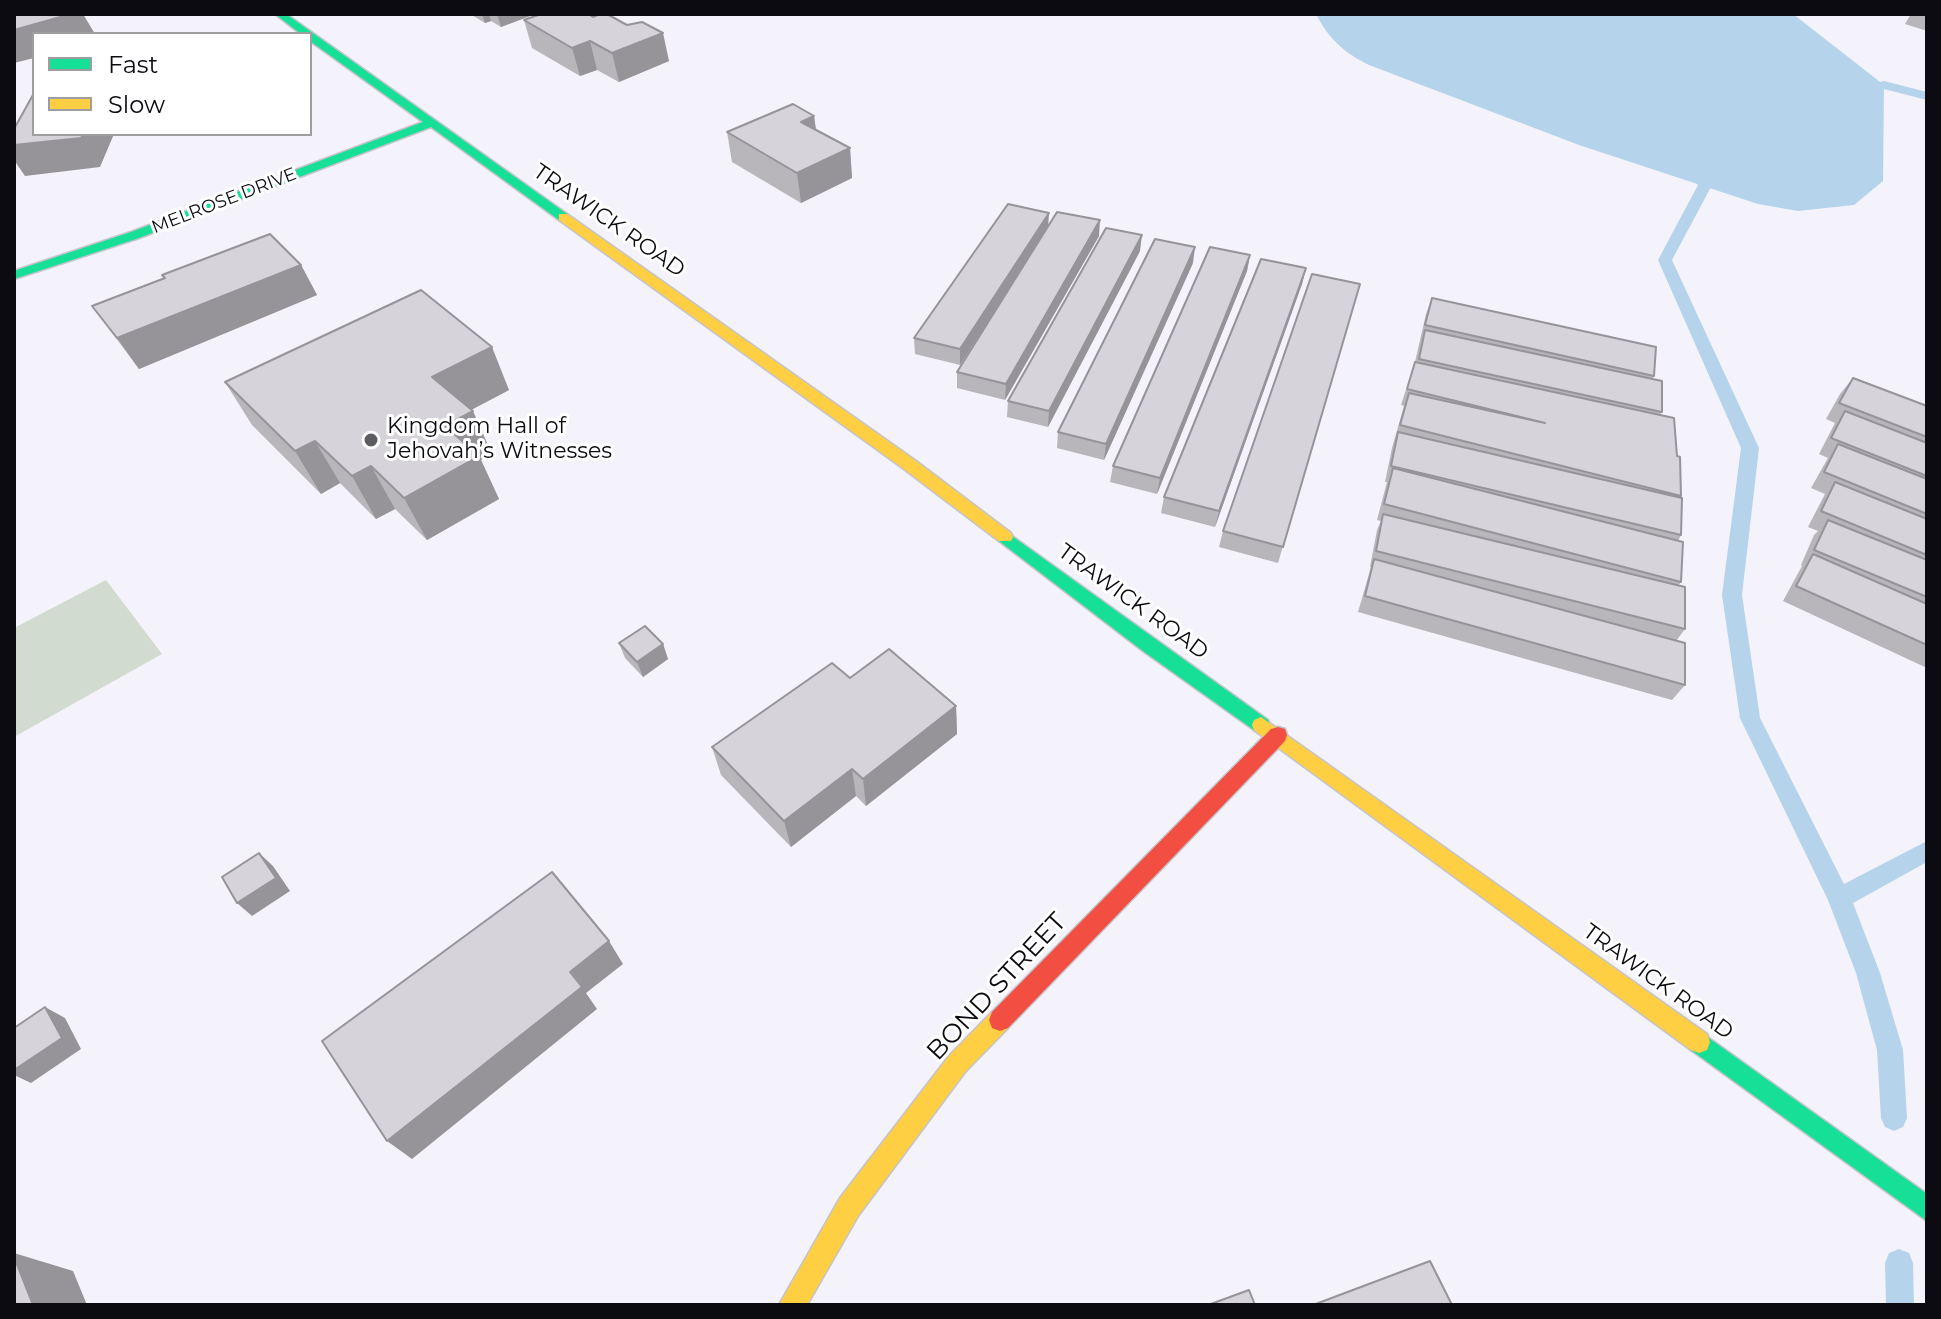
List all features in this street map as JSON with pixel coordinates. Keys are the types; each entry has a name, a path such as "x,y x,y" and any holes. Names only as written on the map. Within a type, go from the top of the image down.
{"street":[{"name":"TRAWICK ROAD","path":"280,14 305,32"},
{"name":"TRAWICK ROAD","path":"312,37 910,465 1149,646 1278,735 1927,1209"},
{"name":"MELROSE DRIVE","path":"14,275 135,235 432,123"},
{"name":"BOND STREET","path":"792,1305 849,1207 957,1064 1278,735"}],"shaded area":[{"path":"106,580 162,654 14,737 14,628"}],"water":[{"path":"1316,14 1793,14 1884,85 1883,181 1854,205 1798,211 1758,204 1579,145 1369,65 1338,44"}],"building":[{"path":"14,14 71,14 14,30"},
{"path":"541,14 588,14 593,17 607,14 627,25 642,22 663,33 612,53 590,41 572,48 524,20"},
{"path":"32,97 32,136 82,136 14,145 14,129"},
{"path":"793,104 814,116 801,122 850,148 797,173 727,132"},
{"path":"1008,204 1049,213 960,349 914,338"},
{"path":"1057,212 1100,220 1006,384 957,372"},
{"path":"1106,228 1142,235 1049,411 1008,401"},
{"path":"270,234 301,265 117,338 92,306 165,278 162,275"},
{"path":"1155,239 1195,247 1106,444 1058,432"},
{"path":"1210,247 1250,255 1160,478 1113,466"},
{"path":"1261,259 1306,268 1219,511 1164,497"},
{"path":"1312,274 1360,284 1283,547 1223,531"},
{"name":"Kingdom Hall of Jehovah’s Witnesses","path":"421,290 492,347 432,377 473,411 445,426 479,456 404,498 371,466 352,476 315,441 295,451 225,382"},
{"path":"1432,298 1656,347 1654,376 1425,325"},
{"path":"1425,330 1662,381 1662,412 1419,359"},
{"path":"1415,362 1674,418 1677,456 1680,457 1681,496 1400,425 1409,393 1545,423 1407,389"},
{"path":"1853,378 1927,406 1927,437 1839,403"},
{"path":"1845,411 1927,443 1927,476 1831,438"},
{"path":"1398,432 1682,498 1681,535 1391,466"},
{"path":"1838,444 1927,479 1927,514 1824,472"},
{"path":"1393,468 1683,542 1681,582 1384,504"},
{"path":"1835,482 1927,519 1927,555 1821,511"},
{"path":"1383,514 1685,587 1685,629 1376,551"},
{"path":"1828,520 1927,560 1927,597 1814,550"},
{"path":"1813,554 1927,604 1927,645 1796,586"},
{"path":"1374,559 1685,643 1685,685 1365,596"},
{"path":"645,626 663,644 637,662 619,643"},
{"path":"889,649 956,706 863,779 852,769 784,821 712,747 832,663 850,678"},
{"path":"259,853 276,878 237,903 222,877"},
{"path":"552,872 609,941 570,972 582,987 387,1141 322,1041"},
{"path":"45,1007 62,1038 14,1070 14,1028"},
{"path":"14,1257 33,1305 14,1305"},
{"path":"1430,1261 1452,1305 1313,1305"},
{"path":"1249,1290 1255,1305 1208,1305"}],"waterway":[{"path":"1856,89 1884,85 1927,96"},
{"path":"1688,165 1705,185 1665,260 1750,448 1732,595 1750,718 1839,898"},
{"path":"1839,898 1927,851"},
{"path":"1839,898 1868,973 1890,1050 1894,1118"},
{"path":"1899,1263 1900,1305"}],"traffic: fast":[{"path":"280,14 305,32"},
{"path":"312,37 563,217"},
{"path":"14,275 135,235 432,123"},
{"path":"1005,537 1149,646 1261,725"},
{"path":"1699,1042 1927,1209"}],"traffic: slow":[{"path":"563,217 910,465 1005,537"},
{"path":"1261,725 1699,1042"},
{"path":"792,1305 849,1207 957,1064 1000,1020"}],"traffic: jam":[{"path":"1000,1020 1278,735"}],"place":[{"name":"Kingdom Hall of Jehovah’s Witnesses","path":"371,440"}]}
